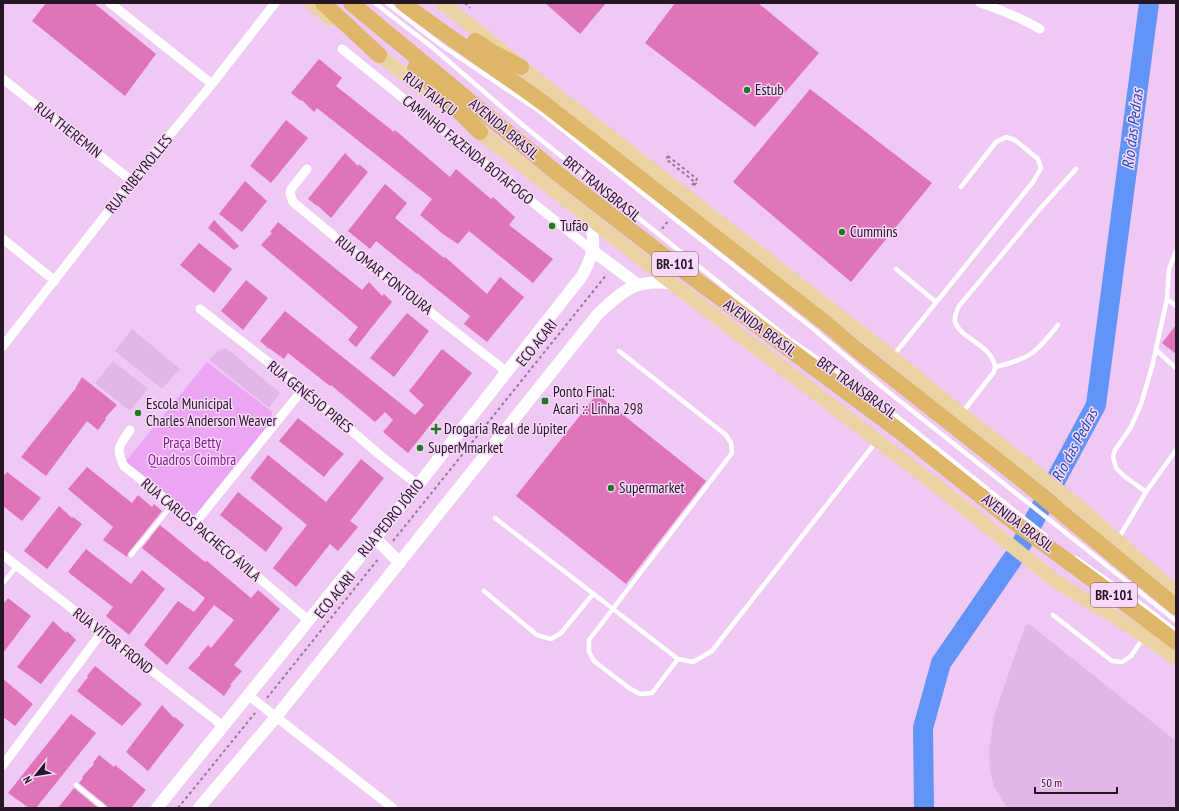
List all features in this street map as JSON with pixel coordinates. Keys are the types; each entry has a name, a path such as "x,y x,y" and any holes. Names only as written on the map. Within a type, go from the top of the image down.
{"highway":[{"path":"322,3 379,55"},
{"path":"345,3 419,71 480,132"},
{"name":"AVENIDA BRASIL","path":"351,3 564,178 672,263 1009,512 1176,642"},
{"name":"BR-101","path":"403,3 546,105 824,322 856,349 1026,474 1072,520 1176,607"},
{"path":"416,3 492,52 521,67"}],"main road":[{"name":"RUA TAIAÇU","path":"311,3 586,215"},
{"path":"442,3 521,67 892,357 961,414 1026,474"},
{"name":"RUA PEDRO JÓRIO","path":"158,808 418,485 582,276 593,251 594,237 591,224 586,215"},
{"name":"AVENIDA BRASIL","path":"586,215 673,284 877,440 1038,567 1071,590 1145,636 1176,658"},
{"path":"593,251 614,265 637,284"},
{"path":"199,808 276,717 598,314 616,297 637,284 650,282 673,284"},
{"path":"1072,520 1117,541 1176,593"},
{"path":"375,538 400,563"}],"street":[{"path":"110,3 212,84"},
{"name":"RUA RIBEYROLLES","path":"3,346 132,181 212,84 274,3"},
{"path":"980,3 1003,10 1040,29"},
{"name":"CAMINHO FAZENDA BOTAFOGO","path":"342,49 593,251"},
{"name":"RUA THEREMIN","path":"3,79 132,181"},
{"name":"RUA OMAR FONTOURA","path":"307,169 291,189 290,194 293,202 352,251 507,372"},
{"path":"3,239 55,281"},
{"name":"RUA GENÉSIO PIRES","path":"200,309 303,389 381,456 418,485"},
{"path":"195,523 303,389"},
{"name":"RUA CARLOS PACHECO ÁVILA","path":"130,430 118,448 124,466 195,523 308,620"},
{"name":"RUA VÍTOR FROND","path":"3,555 223,726"},
{"path":"3,765 102,632"},
{"path":"248,695 393,808"}],"lane":[{"name":"BRT TRANSBRASIL","path":"375,3 432,47 525,127 782,333 869,394 1009,512"},
{"name":"BRT TRANSBRASIL","path":"387,3 441,45 538,111 810,327 881,386 1019,496 1072,520 1176,622"},
{"path":"892,357 1033,182 1041,168 1038,159 1015,140 1006,137 996,142 961,187"},
{"path":"961,414 994,372 995,367 992,356 957,326 955,320 957,310 1038,210 1076,169"},
{"path":"1146,492 1124,476 1116,468 1113,457 1115,450 1131,426 1141,404 1168,299 1169,269 1176,251"},
{"path":"896,269 936,302"},
{"path":"1168,299 1176,306"},
{"path":"995,367 1029,356 1058,325"},
{"path":"1156,350 1176,368"},
{"path":"619,351 726,436 731,443 732,453 589,640 589,652 594,661 629,688 640,694 652,693 678,659"},
{"path":"495,518 678,659 693,662 712,651 877,440"},
{"path":"1117,541 1146,492 1176,450"},
{"path":"131,555 172,505"},
{"path":"1072,555 1140,603 1176,631"},
{"path":"3,583 17,566"},
{"path":"484,591 537,635 551,638 561,633 594,594"},
{"path":"1053,616 1112,661 1122,662 1131,656 1145,636"},
{"path":"76,786 104,808"}],"path":[{"path":"668,156 666,159 696,183 691,190"},
{"path":"658,234 672,215"},
{"name":"ECO ACARI","path":"178,808 614,265"}],"shaded area":[{"path":"132,329 180,369 162,389 115,351"},
{"path":"226,348 280,393 269,408 209,360 219,350"},
{"path":"113,361 148,389 130,411 95,383"},
{"path":"1029,624 1176,741 1176,808 1007,808 994,786 990,772 989,751 994,716 1025,626"}],"green space":[{"name":"Praça Betty Quadros Coimbra","path":"207,362 272,412 271,422 197,517 189,515 131,468 126,461"}],"building":[{"path":"46,3 94,3 156,54 125,96 32,21"},
{"path":"545,3 606,3 580,34"},
{"name":"Estub","path":"675,3 758,3 819,53 755,127 645,43"},
{"path":"319,59 342,78 336,86 394,132 395,130 450,177 456,169 491,199 493,197 515,217 509,225 553,259 533,283 469,231 458,244 443,234 420,215 432,199 317,108 314,112 302,100 301,101 291,93"},
{"name":"Cummins","path":"810,89 932,183 851,282 733,182"},
{"path":"286,120 308,138 271,183 250,166"},
{"path":"345,153 358,166 359,164 368,172 331,218 308,199"},
{"path":"245,181 267,201 242,232 219,214"},
{"path":"385,184 407,203 395,218 444,258 445,257 487,294 500,277 524,297 487,342 464,324 470,316 417,273 376,241 370,249 348,231"},
{"path":"214,220 239,246 234,250 208,228"},
{"path":"278,222 362,290 369,282 382,296 384,294 392,302 356,347 348,340 358,327 261,245 272,233 270,232"},
{"path":"199,243 232,269 214,293 180,265"},
{"path":"246,280 268,298 243,330 221,311"},
{"path":"285,311 415,415 424,405 409,391 442,349 472,373 408,453 383,432 393,420 385,412 375,422 331,385 330,386 288,353 284,359 260,341"},
{"path":"407,313 429,331 394,377 370,358"},
{"path":"1176,325 1176,354 1162,343"},
{"path":"82,377 117,405 105,418 106,419 98,430 87,421 46,476 21,457 76,388"},
{"name":"Supermarket","path":"597,394 706,481 626,584 516,496"},
{"path":"298,418 344,454 324,477 279,441"},
{"path":"268,455 326,502 361,459 384,478 350,521 358,527 338,551 330,544 296,587 273,568 307,525 250,478"},
{"path":"87,467 132,503 138,495 152,507 154,504 162,511 128,553 127,557 103,540 113,527 68,489"},
{"path":"7,472 41,498 22,521 3,506 3,477"},
{"path":"238,492 283,528 266,552 220,515"},
{"path":"59,506 72,518 73,517 82,524 47,569 24,551"},
{"path":"160,525 205,562 207,561 251,598 258,590 280,609 234,665 242,671 230,685 231,686 224,696 188,668 208,645 211,648 234,620 214,605 167,665 144,645 178,601 194,612 205,598 142,548"},
{"path":"86,549 131,584 142,570 165,589 129,635 106,616 113,607 68,572"},
{"path":"8,598 31,616 3,653 3,604"},
{"path":"53,621 66,633 67,631 76,640 41,684 17,667"},
{"path":"95,666 142,704 122,726 77,691"},
{"path":"3,679 33,704 15,726 3,717"},
{"path":"162,705 174,718 175,717 184,725 148,771 126,752"},
{"path":"71,714 96,733 36,808 29,808 8,793"},
{"path":"99,755 114,767 115,765 146,790 131,808 108,808 79,783"},
{"path":"74,788 98,808 58,808"}],"waterway":[{"name":"Rio das Pedras","path":"924,808 923,728 941,663 1016,554 1096,405 1149,3"}],"place":[{"name":"Estub","path":"747,90"},
{"name":"Tufão","path":"552,226"},
{"name":"Cummins","path":"842,232"},
{"name":"Ponto Final: Acari :: Linha 298","path":"545,401"},
{"name":"Escola Municipal Charles Anderson Weaver","path":"138,413"},
{"name":"Drogaria Real de Júpiter","path":"436,429"},
{"name":"SuperMmarket","path":"420,448"},
{"name":"Supermarket","path":"611,488"}]}
